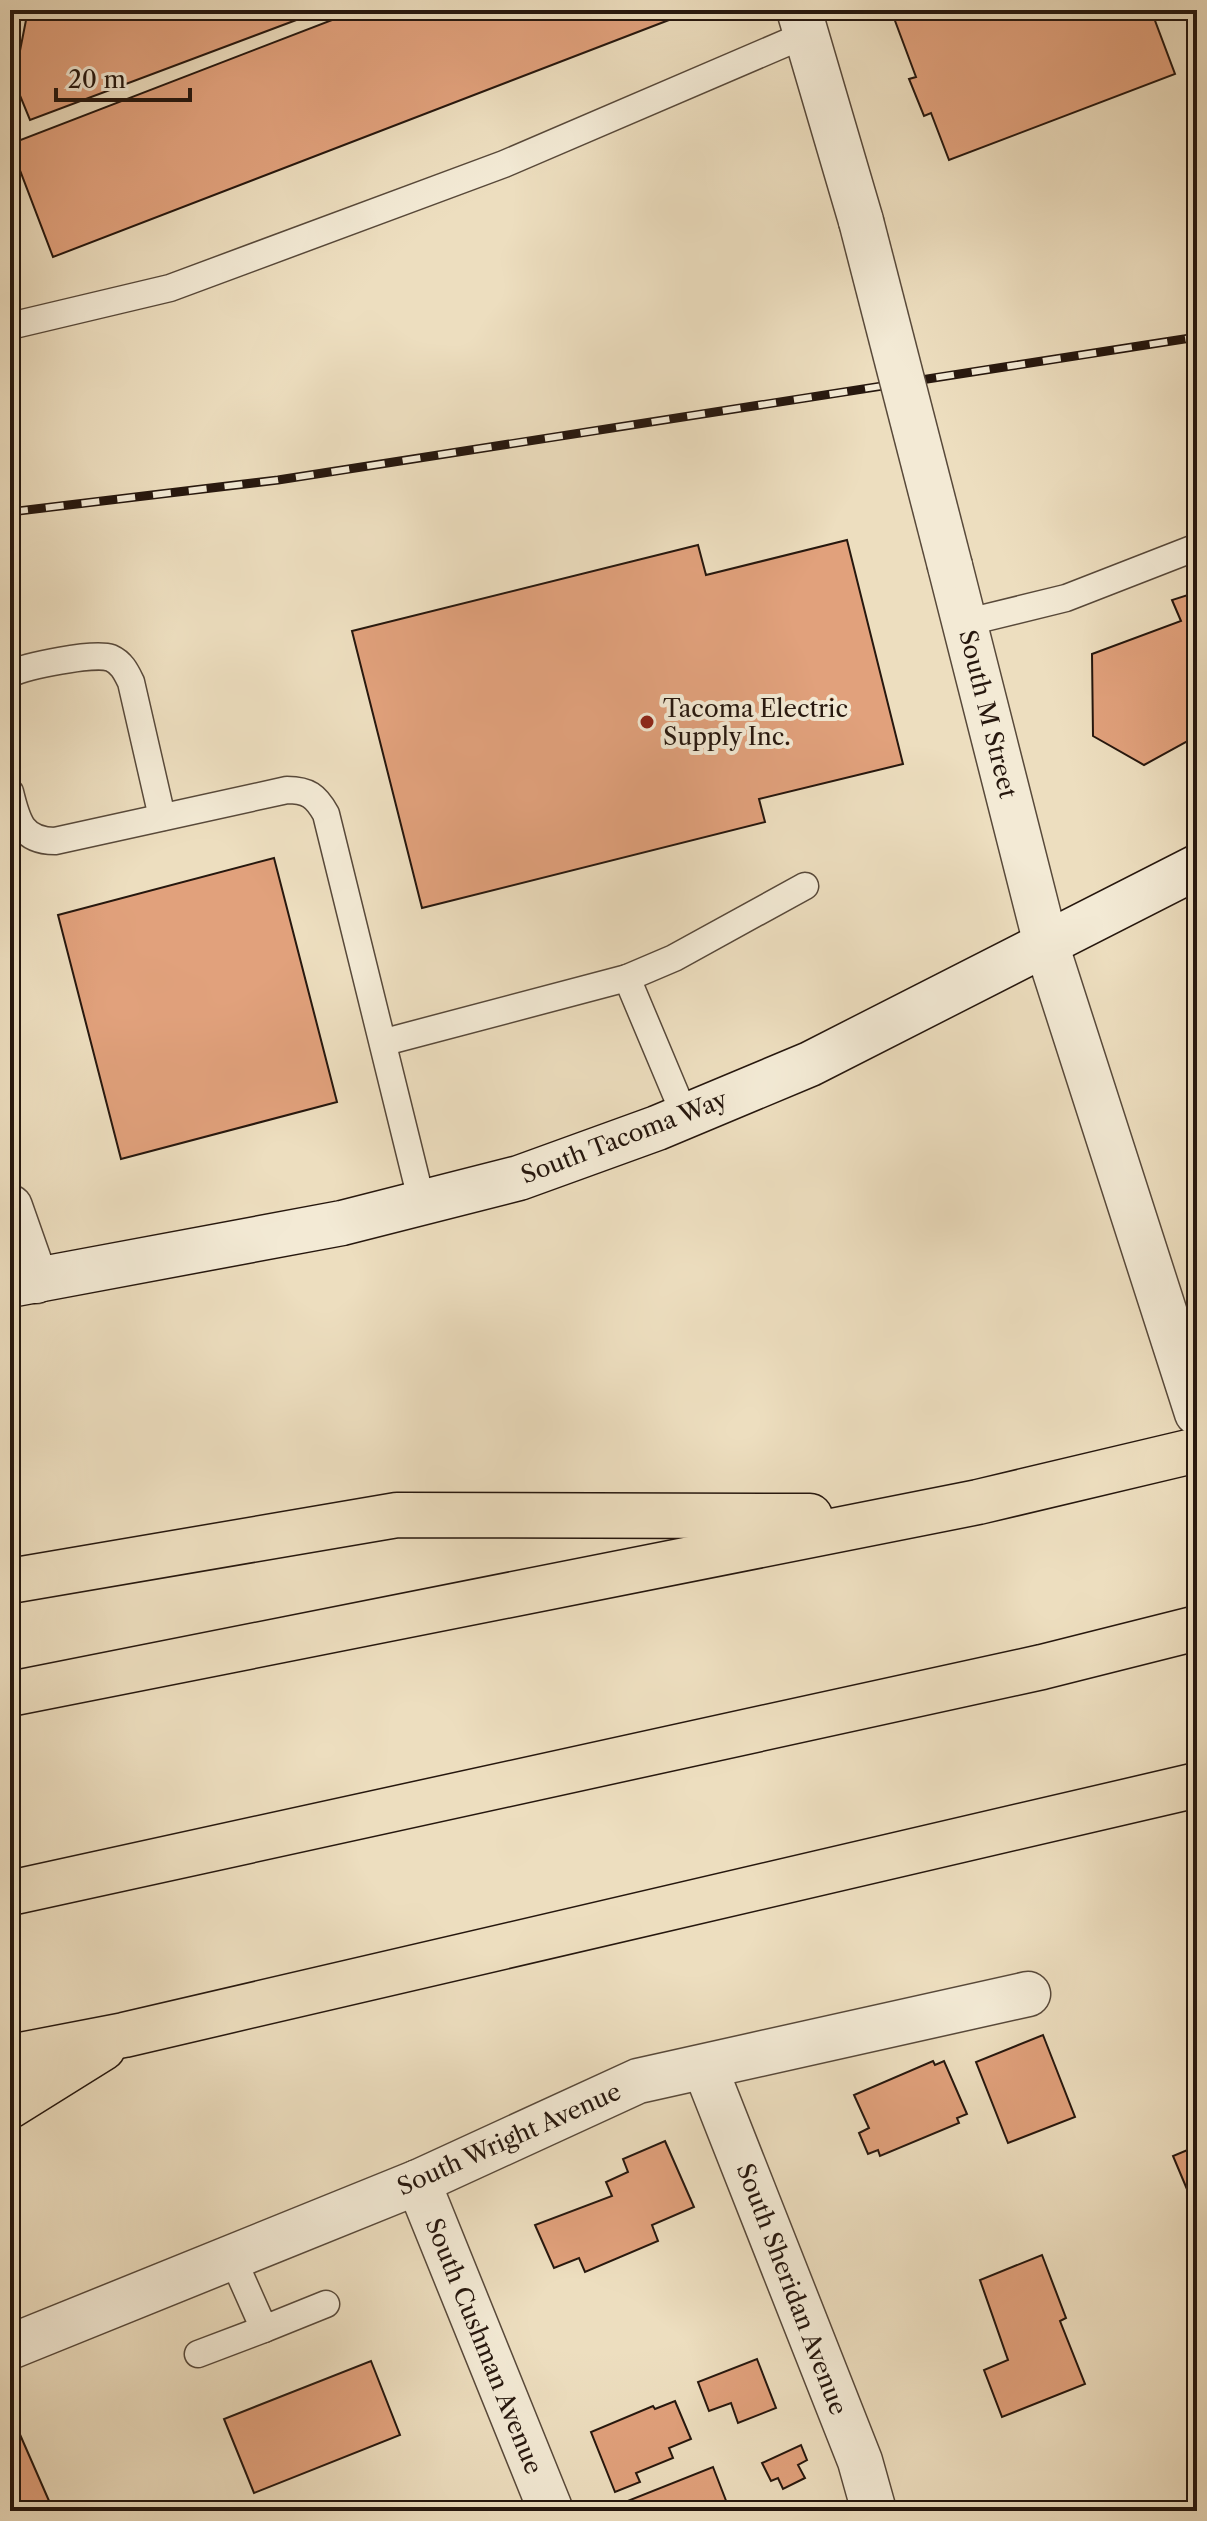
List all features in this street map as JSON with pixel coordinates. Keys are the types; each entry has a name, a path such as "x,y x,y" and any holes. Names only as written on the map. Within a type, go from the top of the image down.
{"highway":[{"path":"10,1694 978,1502 1197,1450"},
{"path":"10,1581 397,1515 909,1516"},
{"path":"10,1893 1042,1667 1197,1628"},
{"path":"10,2057 124,2035 1197,1785"},
{"path":"10,2106 124,2035"}],"street":[{"name":"South M Street","path":"803,22 861,221 1046,944 1197,1413"},
{"name":"South Tacoma Way","path":"23,1283 342,1223 519,1178 685,1116 810,1064 1197,867"},
{"path":"10,1207 23,1283"},
{"name":"South Wright Avenue","path":"10,2347 418,2182 638,2081 1028,1994"},
{"name":"South Sheridan Avenue","path":"705,2068 860,2461 874,2511"},
{"name":"South Cushman Avenue","path":"418,2182 551,2511"}],"lane":[{"path":"10,326 170,288 504,164 803,22"},
{"path":"964,623 1066,598 1197,547"},
{"path":"10,674 92,656 110,658 124,667 131,682 162,817"},
{"path":"10,792 23,832 38,841 55,841 287,790 304,790 318,799 326,814 385,1042 422,1203"},
{"path":"385,1042 627,978 674,958 805,886"},
{"path":"627,978 685,1116"},
{"path":"232,2257 264,2329"},
{"path":"198,2354 326,2304"}],"building":[{"path":"28,10 323,10 30,120 14,81"},
{"path":"358,10 695,10 53,257 10,144"},
{"path":"891,10 1151,10 1175,74 949,160 931,113 924,116 909,79 916,77"},
{"path":"847,540 903,764 759,799 765,822 422,908 352,631 698,545 706,575"},
{"path":"1197,592 1197,736 1144,765 1093,736 1092,654 1181,621 1172,600"},
{"path":"274,858 337,1102 121,1159 58,915"},
{"path":"1043,2035 1075,2117 1008,2143 976,2062"},
{"path":"933,2061 935,2065 944,2061 967,2114 957,2118 959,2123 880,2156 878,2150 868,2154 859,2133 869,2128 854,2095"},
{"path":"665,2141 694,2207 652,2225 658,2241 585,2272 579,2258 554,2268 535,2225 612,2196 606,2182 628,2172 623,2159"},
{"path":"1197,2146 1197,2213 1173,2156"},
{"path":"1042,2255 1066,2318 1060,2321 1085,2384 1002,2417 984,2370 1008,2360 980,2280"},
{"path":"757,2359 776,2408 738,2423 731,2403 709,2411 698,2382"},
{"path":"371,2361 400,2435 254,2493 224,2419"},
{"path":"675,2401 691,2439 669,2448 673,2458 636,2473 640,2482 615,2492 591,2432 653,2406 655,2409"},
{"path":"18,2430 53,2510 10,2511 10,2434"},
{"path":"801,2445 807,2460 798,2465 805,2478 783,2489 778,2478 771,2481 762,2463"},
{"path":"713,2467 730,2511 623,2511 620,2504"}],"railway":[{"path":"10,512 278,480 1197,337"}],"place":[{"name":"Tacoma Electric Supply Inc.","path":"647,722"}]}
